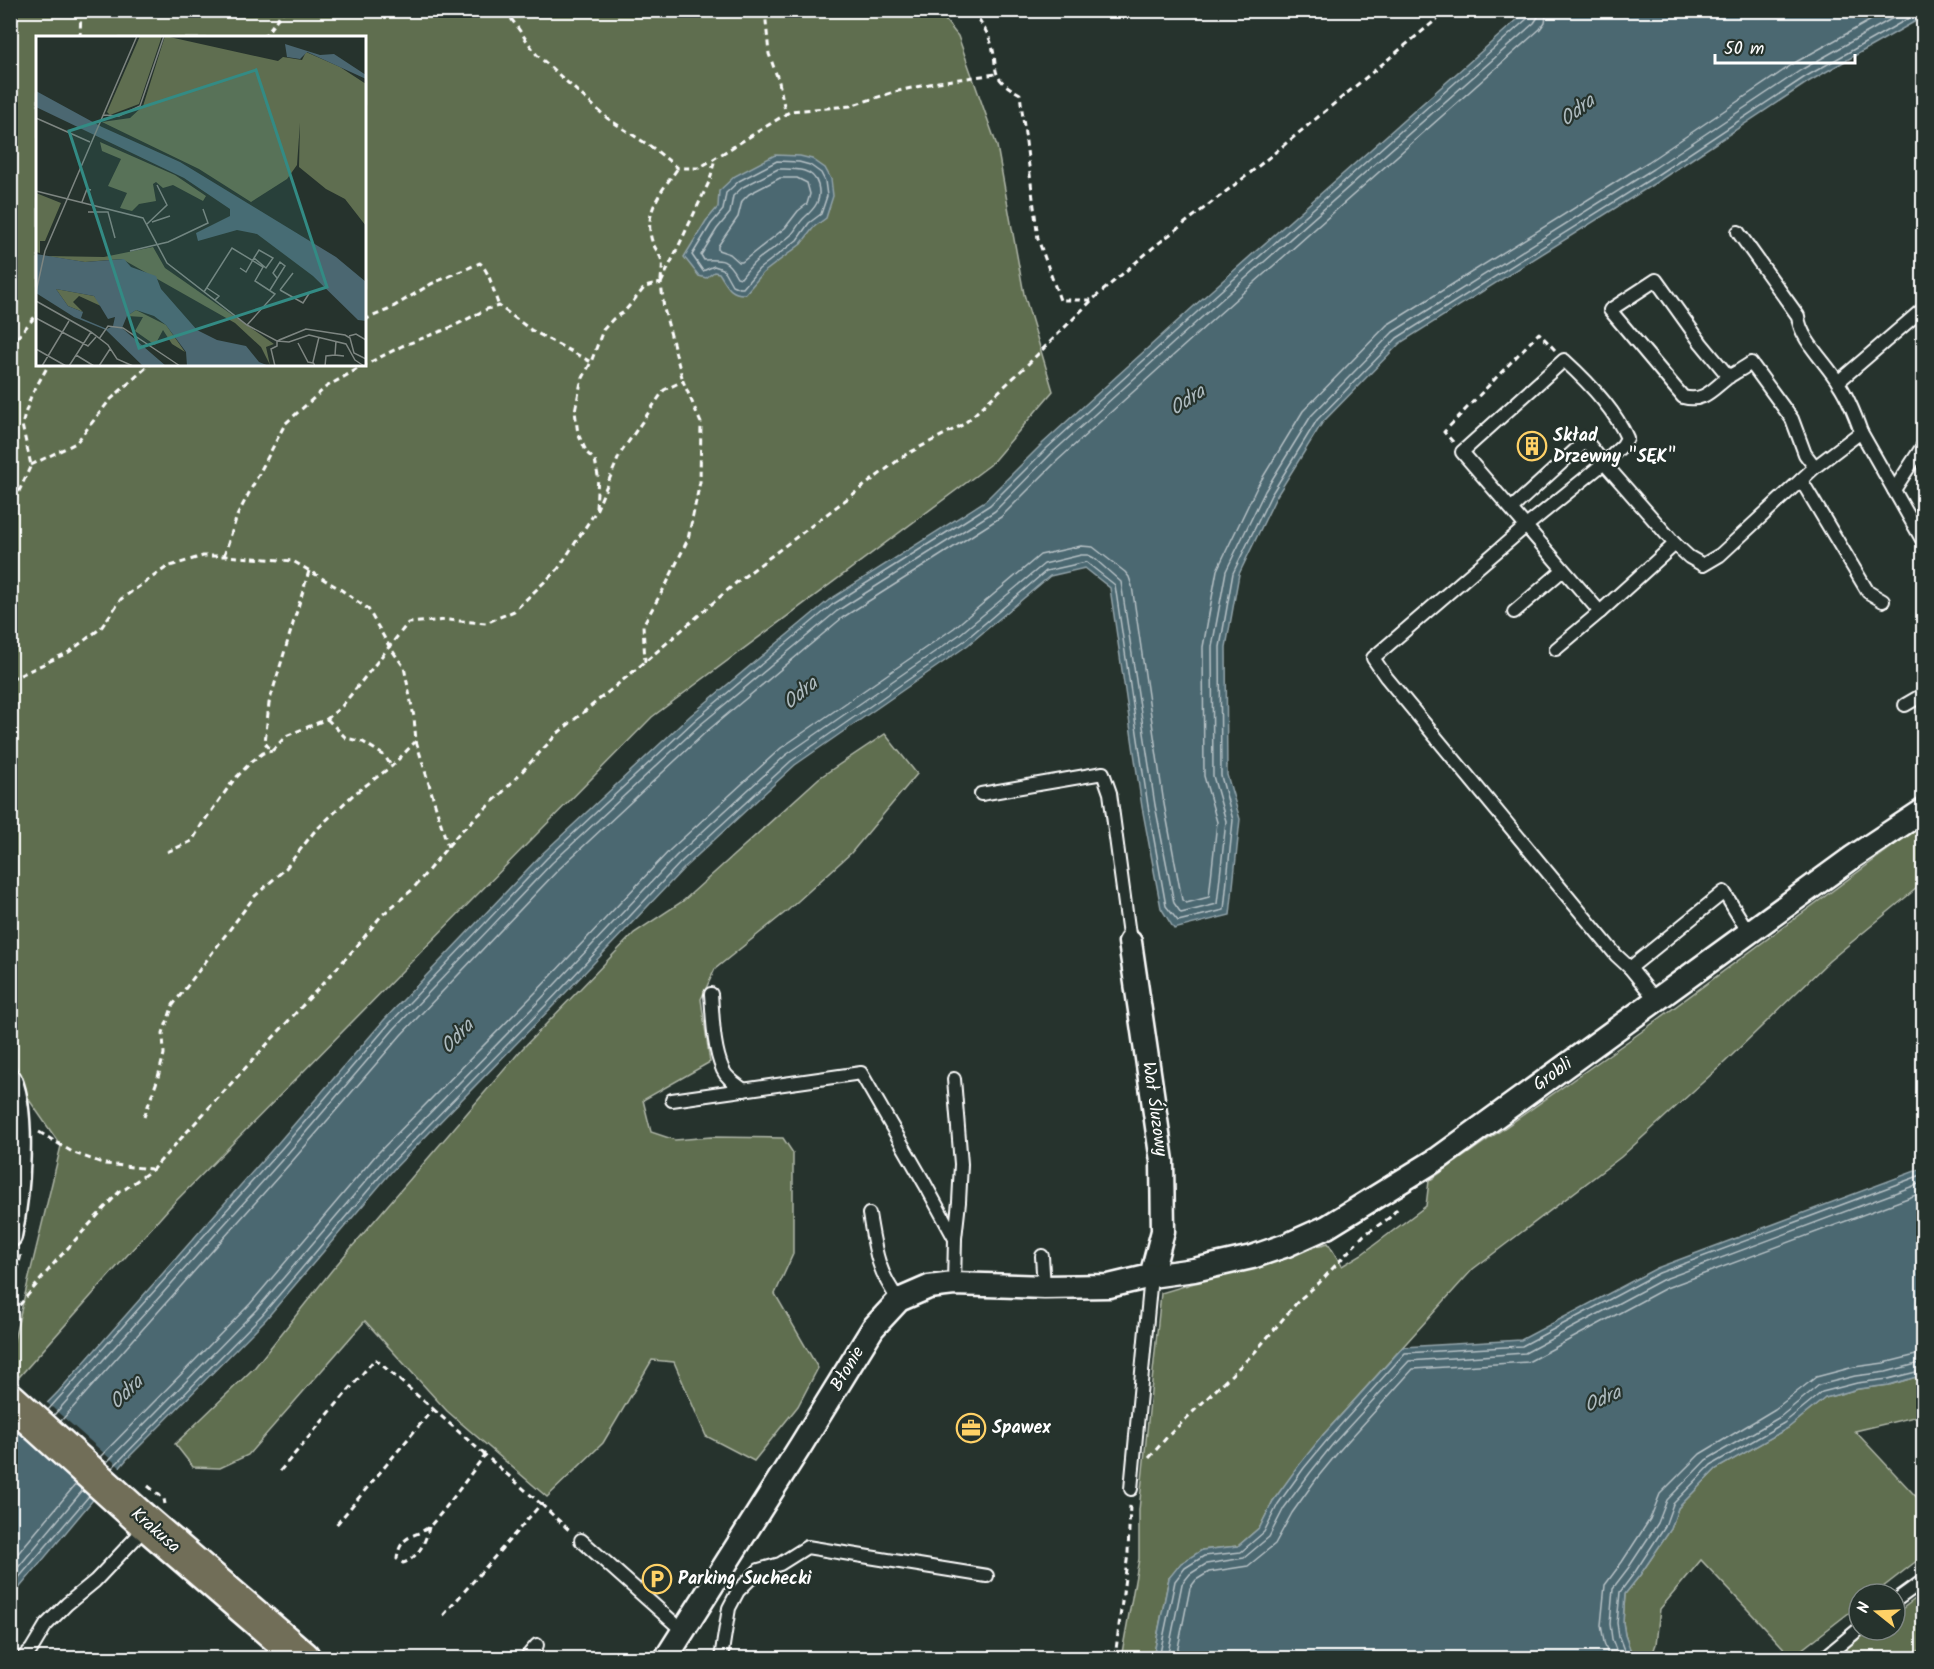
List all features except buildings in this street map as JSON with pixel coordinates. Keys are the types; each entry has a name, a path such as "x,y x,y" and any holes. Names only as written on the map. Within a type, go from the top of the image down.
{"main road":[{"name":"Krakusa","path":"10,1400 150,1513 303,1659"}],"street":[{"name":"Grobli","path":"1150,1276 1194,1270 1252,1257 1287,1245 1327,1227 1439,1158 1853,857 1923,810"},
{"name":"Wał Śluzowy","path":"1130,942 1162,1161 1162,1231 1150,1276"},
{"path":"10,1080 15,1090 19,1151 12,1230"},
{"name":"Błonie","path":"666,1659 873,1328 899,1300 929,1287 954,1284 1044,1287 1109,1286 1150,1276"}],"lane":[{"path":"1738,232 1798,316 1799,328 1838,382 1851,404 1861,432 1923,543"},
{"path":"1729,377 1701,343 1656,280 1610,310 1683,397 1692,400 1704,397 1751,363 1792,419 1806,454 1815,467"},
{"path":"1838,382 1923,308"},
{"path":"1600,612 1525,527 1462,452 1564,360 1583,377 1621,426 1627,438 1623,445 1604,463 1525,527 1373,658 1616,955 1656,999"},
{"path":"1511,508 1581,444 1587,442 1675,544 1689,557 1703,565 1720,555 1815,467 1861,432"},
{"path":"1894,490 1923,444"},
{"path":"1801,480 1868,592 1883,602"},
{"path":"1556,649 1675,544"},
{"path":"1514,612 1563,570"},
{"path":"1905,705 1923,694"},
{"path":"981,794 1103,773 1110,793 1130,942"},
{"path":"1630,968 1724,892 1749,933"},
{"path":"711,994 716,1044 724,1071 730,1080 744,1090"},
{"path":"672,1100 861,1073 926,1184 955,1239"},
{"path":"954,1079 961,1164 954,1284"},
{"path":"869,1214 877,1260 887,1284 899,1300"},
{"path":"1042,1256 1044,1287"},
{"path":"1131,1489 1150,1276"},
{"path":"22,1659 31,1650 46,1625 95,1581 150,1513"},
{"path":"581,1540 683,1631"},
{"path":"721,1659 729,1608 738,1591 759,1570 780,1564 807,1547 987,1576"},
{"path":"640,1592 661,1578"},
{"path":"1907,1592 1923,1580"},
{"path":"1824,1659 1847,1639"},
{"path":"526,1659 537,1645"}],"path":[{"path":"80,36 81,10"},
{"path":"264,36 284,10"},
{"path":"505,10 537,55 607,118 653,148 678,168 699,168 791,111 850,106 894,92 938,82 996,74"},
{"path":"765,10 769,54 779,82 786,115"},
{"path":"974,10 991,41 996,74 1007,87 1020,94 1038,239 1060,300 1092,300"},
{"path":"10,1309 18,1307 56,1261 120,1191 153,1169 357,946 381,916 412,890 459,833 501,794 558,733 645,662 737,582 905,455 964,424 1092,300 1155,246 1250,173 1448,10"},
{"path":"661,283 710,180 715,158"},
{"path":"645,662 643,625 688,539 700,482 700,423 683,381 664,309 661,283 662,261 653,244 650,232 652,208 658,194 678,168"},
{"path":"366,319 388,310 431,284 480,263 487,270 491,289 499,306 531,330 591,362"},
{"path":"596,511 598,476 595,460 587,453 578,434 575,411 581,382 603,330 613,319 624,312 645,287 661,283"},
{"path":"366,364 402,346 452,327 487,309 499,306"},
{"path":"10,346 36,315"},
{"path":"1462,452 1444,432 1539,333 1564,360"},
{"path":"10,511 31,465 22,425 31,396 48,366"},
{"path":"31,465 76,443 109,401 148,366"},
{"path":"224,556 237,516 285,424 326,387 363,366"},
{"path":"167,852 192,841 233,781 251,762 263,753 272,751 286,736 327,719 342,706 408,623 447,620 486,623 514,611 558,569 596,511 620,454 664,390 683,381"},
{"path":"10,677 16,677 69,652 100,628 121,599 167,567 202,556 292,561 340,588 368,609 404,667 417,741 448,847"},
{"path":"272,751 265,743 268,703 309,571"},
{"path":"327,719 346,738 363,742 384,756 392,766"},
{"path":"144,1117 164,1054 163,1033 173,1005 254,897 286,868 314,832 354,795 392,766 417,741"},
{"path":"17,1116 27,1125 74,1153 105,1164 153,1169"},
{"path":"1115,1659 1128,1553 1131,1489 1144,1465 1168,1436 1255,1352 1299,1300 1319,1283 1364,1235 1389,1218 1403,1203 1414,1188 1409,1177"},
{"path":"10,1302 20,1263 23,1232 12,1230"},
{"path":"280,1471 375,1359 581,1540"},
{"path":"336,1525 433,1409"},
{"path":"429,1527 411,1535 398,1549 397,1559 404,1563 412,1560 426,1541 429,1527 485,1455"},
{"path":"148,1485 150,1513"},
{"path":"441,1618 541,1504"}],"green space":[{"path":"10,11 938,11 958,36 997,146 1024,294 1053,391 990,465 652,717 170,1207 19,1377 11,1368 11,1352 61,1146 27,1097 10,1048"},
{"path":"885,734 917,774 851,853 787,911 715,969 701,999 710,1062 643,1100 651,1132 675,1140 711,1137 783,1138 793,1153 793,1254 775,1294 818,1368 798,1406 754,1461 706,1436 674,1362 652,1360 603,1443 547,1497 447,1411 365,1321 248,1455 220,1468 193,1467 175,1444 255,1367 332,1270 522,1049 634,933 683,901 819,778"},
{"path":"1923,824 1923,883 1829,961 1725,1062 1621,1157 1473,1269 1323,1435 1273,1501 1260,1527 1238,1546 1202,1550 1169,1578 1153,1658 1121,1658 1139,1559 1139,1510 1161,1293 1328,1243 1342,1266 1362,1254 1426,1206 1429,1181 1641,1032"},
{"path":"1923,1375 1923,1415 1855,1431 1923,1504 1923,1556 1889,1582 1847,1582 1847,1614 1792,1657 1701,1560 1660,1609 1656,1644 1651,1658 1633,1658 1623,1622 1625,1594 1671,1529 1678,1508 1716,1469 1788,1428 1825,1398 1858,1389 1889,1385"},
{"path":"1923,1593 1923,1649 1903,1658 1836,1658 1855,1642 1907,1642 1907,1605"}],"water":[{"name":"Odra","path":"1527,11 1923,11 1923,17 1808,82 1660,180 1400,343 1322,423 1276,497 1239,574 1226,647 1227,775 1240,819 1230,915 1174,929 1161,908 1142,807 1110,588 1085,568 1050,576 968,645 795,765 686,866 392,1171 266,1319 127,1459 11,1598 11,1440 58,1392 384,1020 543,853 691,715 829,600 985,501 1043,443 1203,298"},
{"path":"775,155 812,159 825,168 831,179 833,196 826,218 814,227 801,244 763,273 745,294 736,293 729,288 719,273 714,272 706,278 699,276 684,257 706,221 718,207 719,191 735,176"},
{"name":"Odra","path":"1923,1168 1923,1375 1889,1385 1858,1389 1825,1398 1788,1428 1716,1469 1678,1508 1671,1529 1625,1594 1623,1622 1633,1658 1153,1658 1169,1578 1181,1563 1202,1550 1238,1546 1260,1527 1273,1501 1299,1465 1323,1435 1403,1347 1521,1340 1657,1268"}],"pier":[{"path":"45,1401 122,1469 97,1500 17,1429"}],"place":[{"name":"Skład Drzewny \"SĘK\"","path":"1532,446"},
{"name":"Spawex","path":"971,1428"},
{"name":"Parking Suchecki","path":"657,1579"}]}
